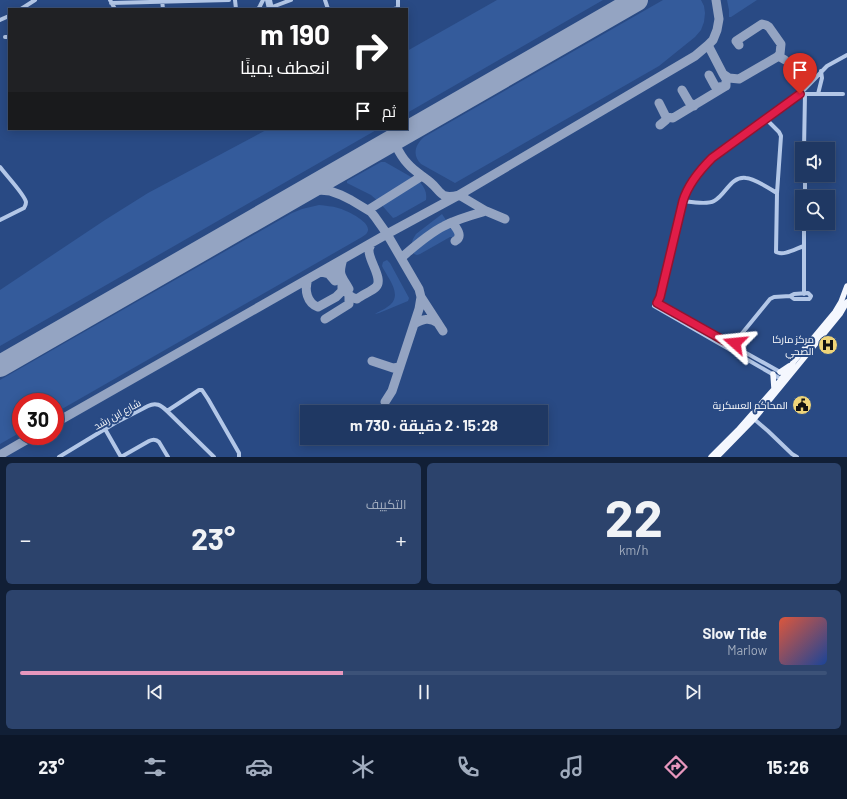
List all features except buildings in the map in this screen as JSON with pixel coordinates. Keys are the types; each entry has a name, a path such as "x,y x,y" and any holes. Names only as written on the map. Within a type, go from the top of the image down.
{"main road":[{"path":"717,457 754,419 795,360 837,309 847,286"},
{"path":"711,457 738,430 840,314 847,302"},
{"path":"774,374 774,389"}],"street":[{"path":"23,8 36,0"},
{"path":"110,1 229,0"},
{"path":"272,8 291,0"},
{"path":"784,377 731,346 655,305 660,297 683,201 692,182 708,162 718,153 802,94 821,71 830,64 847,55"},
{"path":"818,94 822,78 821,71"},
{"path":"802,94 843,94"},
{"path":"802,94 804,142"},
{"path":"766,119 781,136 777,193 776,252 778,254 784,253 804,246"},
{"path":"0,167 22,195 26,203 24,208 0,220"},
{"path":"683,201 713,202 718,199 734,182 738,179 744,178 751,179 777,193"},
{"path":"804,230 804,294"},
{"path":"731,346 770,299 774,297 790,296 792,294 810,294 811,297 809,299 794,299 790,296"},
{"path":"760,364 774,374 784,377"},
{"path":"167,411 199,390 202,390 239,453 239,457"},
{"name":"شارع ابن رشد","path":"59,457 65,455 115,423 152,404 160,405 214,457"},
{"path":"754,419 768,431 790,456 797,457"},
{"path":"105,430 121,457 153,440 157,440 159,442 168,457"}],"shaded area":[{"path":"497,0 603,0 408,112 408,50"},
{"path":"663,0 701,0 705,13 701,30 695,37 659,66 455,183 418,161 416,157 416,150 418,143 424,137"},
{"path":"727,0 757,0 729,17"},
{"path":"266,130 376,130 0,346 0,290 148,193"},
{"path":"381,162 385,162 420,182 425,191 426,200 393,218 371,195 347,183 347,181"},
{"path":"319,205 336,207 351,213 361,220 365,223 368,230 362,237 64,408 64,393 12,393 12,437 0,444 0,380 292,213"},
{"path":"442,214 446,220 420,237 411,245 416,234"},
{"path":"448,223 456,235 420,254 414,254 412,249 418,241 438,227"},
{"path":"387,260 409,298 408,301 375,314 391,304 394,300 394,290 382,266 383,262"}],"taxiway":[{"path":"64,418 387,234 459,195 695,56 713,40 717,30 719,19 716,0"},
{"path":"739,45 736,41 762,24 766,25 781,44 780,54 777,57"},
{"path":"708,45 723,74 729,78 739,79 777,57 785,60"},
{"path":"659,103 666,117 673,118 726,86 726,79 723,74"},
{"path":"709,75 715,86 726,86"},
{"path":"682,90 689,102 694,106"},
{"path":"660,125 666,120 666,117"},
{"path":"393,140 399,152 413,169 430,182 442,194 445,196 459,195 486,211 505,219"},
{"path":"368,210 422,176"},
{"path":"308,189 330,191 341,195 371,212 387,234 419,289 421,297 419,309 392,391 385,402"},
{"path":"401,258 422,240 438,229 459,219 486,211"},
{"path":"452,222 459,234 458,239 455,241"},
{"path":"308,279 306,287 307,296 311,302 318,307 336,297 342,291 342,285 350,296 357,299 376,287 378,284 377,274 369,254 371,244"},
{"path":"343,259 341,275 349,289"},
{"path":"321,272 329,274 335,281 333,273 336,263"},
{"path":"325,319 349,304 349,296"},
{"path":"421,297 443,331"},
{"path":"414,324 426,319 438,323"},
{"path":"372,361 393,368 400,367"},
{"path":"0,455 17,445"}],"runway":[{"path":"0,366 637,0"}],"place":[{"name":"مركز ماركا الصحي","path":"828,345"},
{"name":"المحاكم العسكرية","path":"802,405"}],"route":[{"path":"735,343 733,342 730,344 657,303 660,297 683,201 692,182 712,158 800,94"}]}
